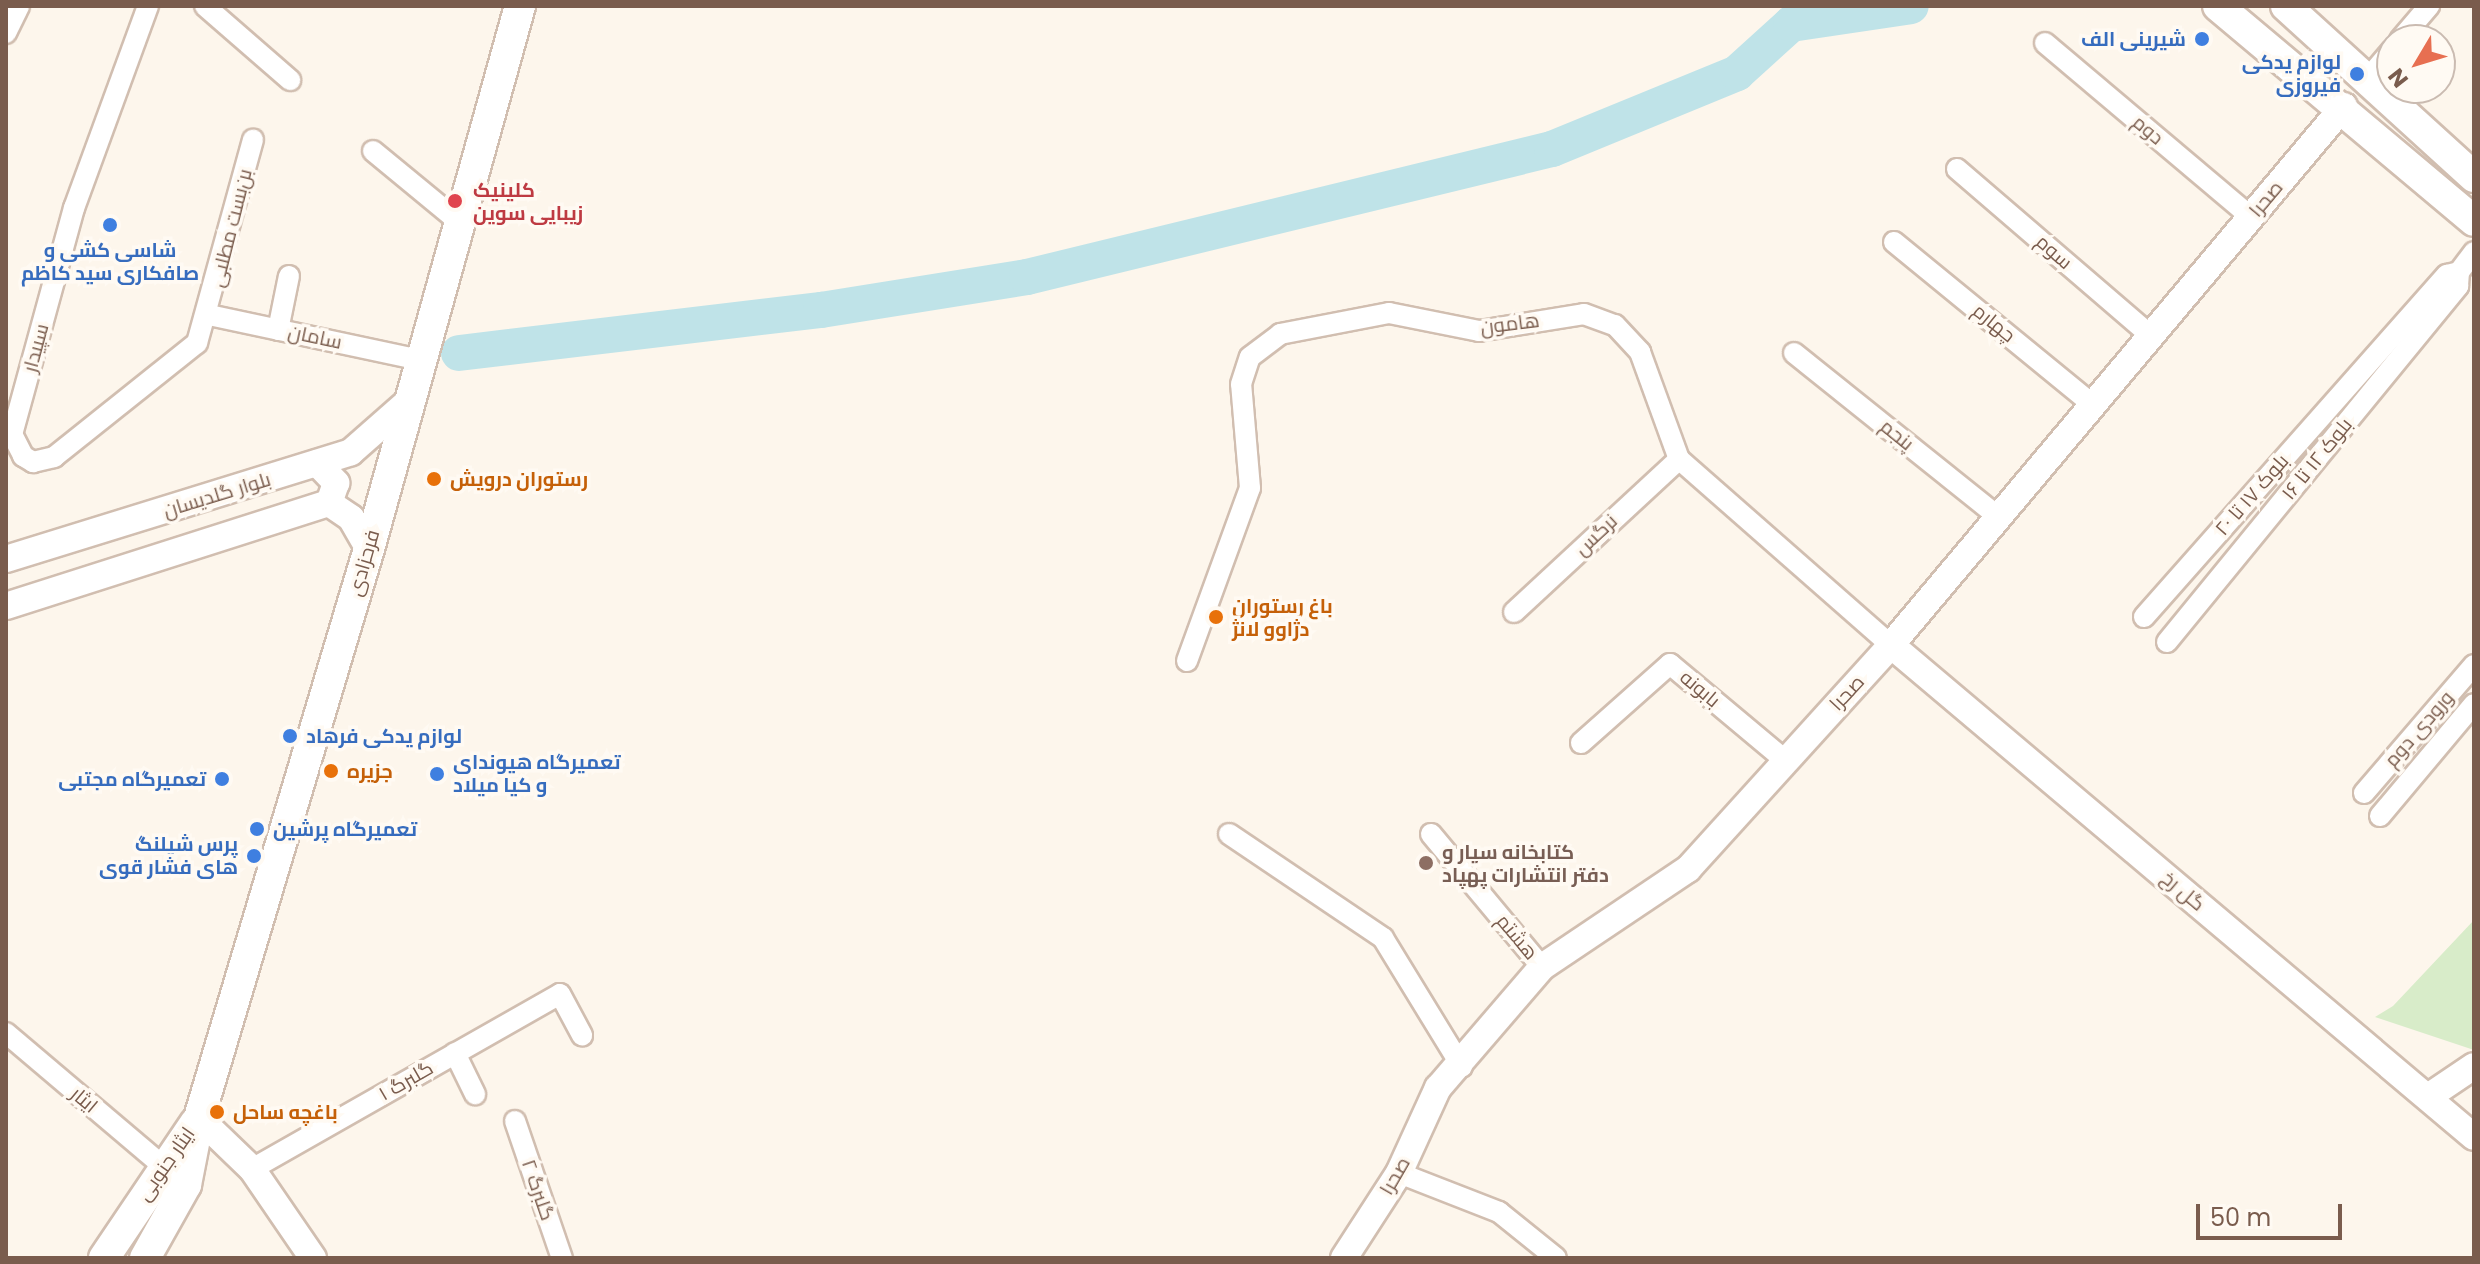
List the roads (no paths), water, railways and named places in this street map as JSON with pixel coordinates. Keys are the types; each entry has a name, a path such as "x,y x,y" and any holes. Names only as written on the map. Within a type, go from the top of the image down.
{"main road":[{"name":"فرحزادی","path":"199,1118 369,549 520,6"},
{"path":"2218,6 2344,106 2474,221"},
{"path":"2286,6 2370,87 2474,177"},
{"path":"2370,87 2410,106 2474,157"},
{"name":"ایثار جنوبی","path":"104,1258 163,1166 199,1118"},
{"name":"ایثار جنوبی","path":"145,1258 186,1185 199,1118"}],"street":[{"path":"6,33 19,6"},
{"name":"سپیدار","path":"148,6 74,208 12,434 23,456 33,462 54,457 109,418 181,361 209,315"},
{"path":"205,6 290,80"},
{"path":"2414,24 2429,6"},
{"name":"دوم","path":"2045,43 2251,217"},
{"path":"2370,87 2376,77"},
{"name":"صحرا","path":"1344,1258 1399,1173 1438,1088 1462,1067 1542,967 1688,869 1891,645 2344,106"},
{"name":"بن‌بست مطلبی","path":"209,315 253,140"},
{"path":"373,151 458,221"},
{"name":"سوم","path":"1957,169 2151,336"},
{"name":"چهارم","path":"1894,242 2093,405"},
{"path":"2459,272 2474,252"},
{"name":"بلوک ۱۷ تا ۲۰","path":"2144,617 2447,275 2459,272"},
{"name":"بلوک ۱۲ تا ۱۶","path":"2167,642 2458,286 2459,272"},
{"path":"278,330 289,276"},
{"name":"هامون","path":"1187,661 1250,488 1241,384 1250,357 1280,334 1389,313 1479,331 1584,314 1615,325 1640,352 1679,459 1891,645"},
{"name":"سامان","path":"209,315 420,360"},
{"name":"پنجم","path":"1794,353 1999,517"},
{"name":"بلوار گلدیسان","path":"6,559 351,452 410,400"},
{"name":"نرگس","path":"1514,612 1679,459"},
{"path":"317,463 336,483 329,503 351,518 369,549"},
{"name":"بلوار گلدیسان","path":"6,606 329,503"},
{"name":"گل رخ","path":"1891,645 2474,1137"},
{"name":"بابونه","path":"1581,743 1670,664 1785,760"},
{"name":"ورودی دوم","path":"2364,793 2474,665"},
{"path":"2380,816 2474,704"},
{"path":"1229,834 1383,938 1462,1067"},
{"name":"هشتم","path":"1431,834 1542,967"},
{"name":"گلبرگ ۱","path":"252,1169 560,994 582,1035"},
{"name":"ایثار","path":"6,1033 163,1166"},
{"path":"455,1053 475,1094"},
{"path":"2428,1097 2474,1066"},
{"path":"199,1118 252,1169 313,1258"},
{"name":"گلبرگ ۲","path":"515,1121 562,1258"},
{"path":"1399,1173 1499,1212 1556,1258"}],"waterway":[{"path":"459,353 821,310 1027,277 1552,149 1737,73 1791,24 1911,6"}],"place":[{"name":"شیرینی الف","path":"2202,39"},
{"name":"لوازم یدکى فیروزى","path":"2357,74"},
{"name":"کلینیک زیبایی سوین","path":"455,201"},
{"name":"شاسی کشی و صافکاری سید کاظم","path":"110,225"},
{"name":"رستوران درویش","path":"434,479"},
{"name":"باغ رستوران دژاوو لانژ","path":"1216,617"},
{"name":"لوازم یدکی فرهاد","path":"290,736"},
{"name":"جزیره","path":"331,771"},
{"name":"تعمیرگاه هیوندای و کیا میلاد","path":"437,774"},
{"name":"تعمیرگاه مجتبی","path":"222,779"},
{"name":"تعمیرگاه پرشین","path":"257,829"},
{"name":"پرس شیلنگ های فشار قوی","path":"254,856"},
{"name":"کتابخانه سیار و دفتر انتشارات پهپاد","path":"1426,863"},
{"name":"باغچه ساحل","path":"217,1112"}]}
